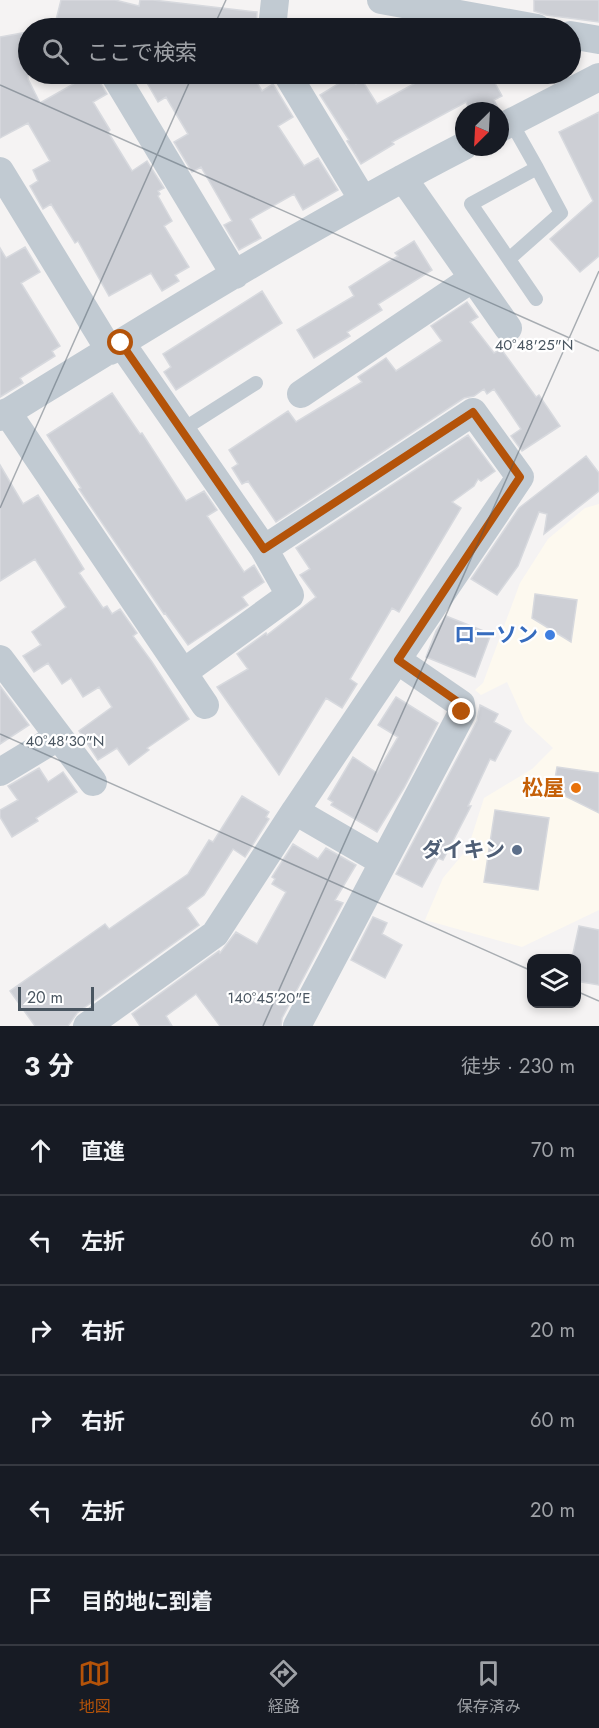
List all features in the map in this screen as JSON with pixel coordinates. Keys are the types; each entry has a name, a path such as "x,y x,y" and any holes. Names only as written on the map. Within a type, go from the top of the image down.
{"street":[{"path":"273,18 275,0"},
{"path":"381,0 481,18"},
{"path":"581,37 599,40"},
{"path":"509,123 599,77"},
{"path":"120,84 235,274"},
{"path":"293,84 363,200"},
{"path":"206,705 4,415 235,274 363,200 455,151"},
{"path":"0,171 115,347 182,430 264,549 290,595 184,672"},
{"path":"403,178 508,328"},
{"path":"301,393 473,278"},
{"path":"88,1026 215,934 520,477 473,412 264,549"},
{"path":"0,659 93,782"},
{"path":"297,1026 462,712 461,704 398,660"},
{"path":"0,772 58,737"},
{"path":"295,811 383,862"}],"lane":[{"path":"509,129 537,168 561,213 509,259"},
{"path":"536,299 471,204 537,168"},
{"path":"182,430 256,383"}],"shaded area":[{"path":"599,504 599,910 522,947 425,920 443,878 468,848 484,798 532,769 553,748 525,722 507,682 481,695 475,690 483,683 520,583 548,539 585,508"}],"building":[{"path":"61,0 115,0 139,6 140,0 153,0 257,12 257,18 56,18"},
{"path":"534,0 599,0 599,22 546,15 534,11"},
{"path":"18,34 18,84 30,84 40,103 73,84 101,84 107,94 93,102 110,130 108,132 132,171 147,161 164,188 158,191 160,194 158,196 172,221 164,226 189,267 175,275 179,281 162,291 151,273 109,296 78,241 75,243 51,204 43,209 30,186 38,181 33,170 50,161 28,123 0,138 0,37"},
{"path":"148,84 258,84 262,91 273,84 293,117 278,126 304,166 318,158 338,190 303,210 294,194 250,219 261,238 239,250 224,225 232,221 201,167 192,172 174,142 188,134 166,97 158,102"},
{"path":"338,84 364,84 377,104 414,84 495,84 502,96 494,100 495,102 455,102 455,108 392,142 394,144 361,164 347,141 349,140 320,95"},
{"path":"599,112 599,256 580,272 550,239 593,201 559,132"},
{"path":"414,241 432,270 378,304 382,310 347,332 350,336 314,358 297,330 354,296 349,287 398,256 395,253"},
{"path":"25,247 40,272 21,283 60,346 52,351 55,356 20,378 23,383 0,397 0,248 6,258"},
{"path":"262,291 282,323 176,390 164,372 171,367 163,354"},
{"path":"467,302 478,317 470,322 494,353 501,349 536,397 539,395 560,426 522,451 511,436 521,429 494,389 487,394 484,389 474,396 464,398 276,522 248,481 242,484 232,468 238,464 229,450 288,411 296,422 362,382 358,377 386,358 396,371 442,341 431,326"},
{"path":"112,393 140,434 142,433 186,501 204,491 217,510 207,516 244,572 254,565 264,582 242,597 248,605 188,645 164,614 79,489 81,488 47,435"},
{"path":"468,435 495,471 481,481 478,479 474,486 452,502 461,508 399,612 392,608 350,679 357,684 342,708 326,698 279,775 217,687 248,669 237,654 266,633 267,635 316,597 300,575 310,569 296,548"},
{"path":"586,456 599,473 599,491 544,534 547,514 539,512 518,566 497,595 471,579 519,508"},
{"path":"0,465 23,504 38,495 84,569 79,573 103,608 107,606 112,614 120,609 137,633 133,636 189,719 147,748 149,750 129,765 117,748 98,760 79,731 112,707 99,687 83,697 71,678 62,684 48,663 34,672 23,656 41,645 32,632 66,607 35,559 0,581"},
{"path":"535,594 577,600 571,642 532,618"},
{"path":"446,616 491,634 475,677 426,657 436,631"},
{"path":"0,686 29,725 0,744"},
{"path":"396,697 438,723 404,788 377,832 331,805 333,802 328,799 353,757 377,773 398,737 378,725"},
{"path":"480,705 498,714 494,722 511,731 495,761 490,759 468,806 471,806 443,860 438,858 422,887 396,874 477,721"},
{"name":"松屋","path":"557,767 599,773 599,813 553,790"},
{"path":"39,768 48,782 63,772 77,792 36,818 38,821 12,837 0,817 0,810 18,800 8,786"},
{"path":"242,796 269,812 266,817 269,819 245,857 233,849 204,895 187,908 199,925 77,1013 68,1026 35,1026 10,991 105,924 109,929 188,874 209,840 213,842"},
{"name":"ダイキン","path":"495,810 549,818 538,890 484,882"},
{"path":"293,844 318,859 326,848 356,865 335,900 343,903 282,1018 281,1026 220,1026 196,994 166,1016 172,1026 140,1026 132,1014 219,951 220,953 236,932 257,944 286,892 272,884 275,879 272,877"},
{"path":"373,917 387,923 382,934 402,945 385,978 351,960"},
{"path":"579,926 599,930 599,985 581,982 581,954 573,954"}],"place":[{"name":"ローソン","path":"550,635"},
{"name":"松屋","path":"576,788"},
{"name":"ダイキン","path":"517,850"}],"route":[{"path":"121,343 264,549 473,412 520,477 398,660 461,704 462,712"}]}
